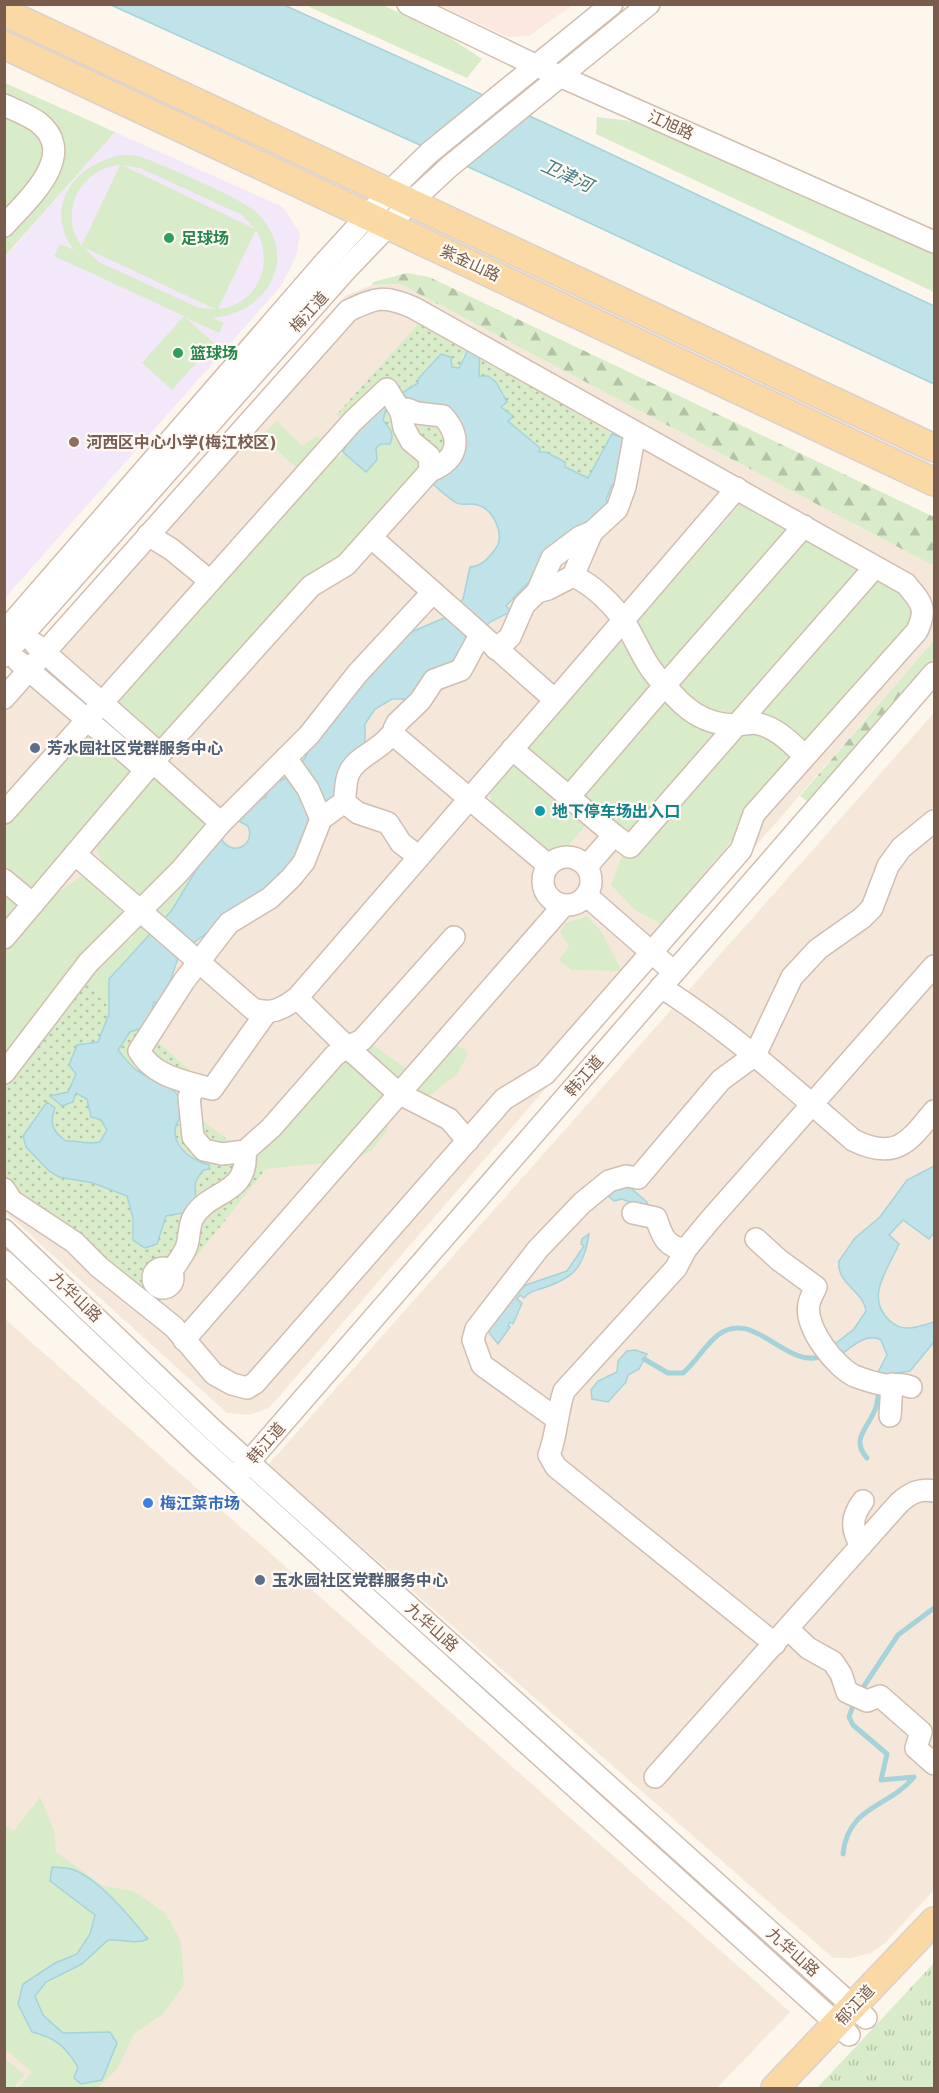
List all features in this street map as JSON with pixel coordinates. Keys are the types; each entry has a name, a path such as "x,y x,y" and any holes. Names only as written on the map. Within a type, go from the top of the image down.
{"main road":[{"name":"紫金山路","path":"4,12 934,448"},
{"name":"紫金山路","path":"4,45 934,482"},
{"name":"郁江道","path":"799,2088 934,1921"},
{"name":"郁江道","path":"775,2088 934,1945"}],"street":[{"name":"江旭路","path":"408,4 537,66 934,242"},
{"name":"梅江道","path":"9,642 400,197 429,153 612,4"},
{"name":"梅江道","path":"400,197 450,166 649,4"},
{"path":"4,105 38,122 50,137 54,156 48,176 4,226"},
{"path":"4,698 348,311 373,299 394,299 414,308 906,584 922,604 923,619 917,631 754,814 741,850 545,1074 504,1099 255,1383 247,1388 232,1384 214,1374 174,1327 157,1287 99,1267 74,1242 12,1201 4,1190"},
{"path":"4,813 353,422 387,388 396,403 411,441 429,456 430,471"},
{"path":"4,938 153,762 310,586 346,565 430,471 442,466 451,458 456,447 454,430 443,416 417,413 396,403"},
{"path":"496,649 510,638 524,605 537,592 552,558 580,537 592,532 617,509 625,487 635,433"},
{"path":"75,854 253,1009 266,1013 282,1009 297,998 737,488"},
{"path":"569,797 804,526"},
{"path":"537,592 573,576 592,532"},
{"path":"148,535 171,549 210,581"},
{"path":"372,538 555,700"},
{"path":"512,749 630,848 874,568"},
{"path":"573,576 588,584 623,620 651,673 692,713 709,722 736,725 757,723 777,732 805,756"},
{"path":"4,1073 88,963 148,917 180,872 221,823 309,735 357,674 433,592"},
{"path":"266,1013 212,1089 164,1075 147,1065 139,1051 194,957 229,923 270,898 291,878 304,862 321,819 344,802 347,775 353,766 382,746 393,734 397,723 420,701 434,680 461,670 480,635"},
{"path":"9,642 44,652 102,704 153,762 221,823"},
{"path":"9,642 29,670 87,720 153,762"},
{"name":"韩江道","path":"234,1478 934,673"},
{"path":"393,734 548,865"},
{"path":"286,758 308,789 321,819"},
{"path":"344,802 358,813 388,823 401,843 419,857"},
{"path":"558,1419 482,1365 473,1340 476,1329 538,1249 582,1203 609,1181 626,1176 638,1178 721,1080 755,1054 792,977 818,949 862,918 872,908 888,866 901,848 934,821"},
{"path":"587,866 615,835"},
{"path":"567,856 582,861 587,866 592,881 587,896 573,904 557,903 545,890 544,874 548,865 559,857 567,856"},
{"path":"4,880 33,904"},
{"path":"587,896 650,952 668,980 693,1007 755,1054 853,1140 881,1150 894,1149 907,1142 934,1111"},
{"path":"184,1340 564,905"},
{"path":"197,1085 189,1097 193,1137 204,1150 222,1154 245,1151 271,1128 335,1054 362,1040 454,937"},
{"path":"934,966 686,1249 676,1268 564,1391 557,1433 549,1455 556,1467 781,1636 833,1662 854,1696 867,1701 879,1696 921,1732 916,1748 934,1764"},
{"path":"297,998 398,1093 449,1119 468,1141"},
{"path":"157,1287 186,1248 192,1218 211,1201 231,1189 242,1176 245,1151"},
{"path":"640,1214 656,1218 667,1243 674,1248 686,1249"},
{"name":"九华山路","path":"4,1230 249,1463 851,2021"},
{"path":"756,1239 779,1260 816,1287 808,1306 815,1330 828,1354 843,1371 892,1385 890,1416"},
{"name":"九华山路","path":"4,1261 234,1478 851,2021"},
{"path":"655,1777 908,1494 919,1490 934,1491"},
{"path":"861,1546 854,1533 853,1519 863,1501"}],"shaded area":[{"path":"439,5 573,5 529,36 508,37"},
{"name":"河西区中心小学(梅江校区)","path":"115,132 283,207 300,233 296,257 281,286 5,598 5,257"},
{"path":"400,284 934,566 934,640 269,1408 249,1415 227,1413 5,1212 5,685 345,296 372,285"},
{"path":"934,713 934,1890 885,1943 871,1953 851,1958 833,1958 268,1465"},
{"path":"4,1318 790,2012 717,2088 5,2088"}],"green space":[{"path":"305,5 383,5 449,37 482,59 467,78"},
{"path":"5,83 115,132 5,256"},
{"path":"597,117 639,122 934,254 934,292 596,134"},
{"path":"122,155 141,157 220,191 256,212 269,229 276,246 277,263 272,279 263,294 250,305 233,314 213,318 224,323 219,333 186,318 214,343 172,390 142,363 184,316 54,256 60,244 74,250 65,234 61,218 68,189 90,167","holes":["120,165 81,245 74,233 73,207 84,183 94,174","122,165 140,168 242,215 255,229","256,230 264,256 259,280 253,291 243,300 232,306 218,309","83,247 215,309 199,308 99,262"]},
{"path":"407,273 429,277 934,517 934,566 400,284 372,285 373,282"},
{"path":"421,321 612,434 588,479 564,467 565,462 546,452 539,452 540,448 508,421 501,407 507,402 496,382 479,376 477,372 480,364 463,355 461,365 456,369 452,367 453,361 439,358 418,383 401,392 386,409 401,399 461,432 425,471 389,435 336,415"},
{"path":"277,421 302,446 317,436 337,458 378,431 393,439 425,471 5,934 5,825 309,479 261,436"},
{"path":"744,500 910,596 916,609 912,626 661,924 635,910 611,885 623,854 588,823 567,847 548,856 491,802 490,790"},
{"path":"934,640 934,663 811,804 800,796"},
{"path":"155,771 215,823 5,1076 5,945 32,916 65,887 87,873 106,870 96,849 105,834"},
{"path":"197,867 172,910 109,979 109,1000 87,981 120,939 131,940 140,924"},
{"path":"587,916 601,931 622,971 571,970 559,960 569,946 560,933 565,923"},
{"path":"87,981 205,1083 198,1117 266,1169 158,1305 17,1193 5,1179 5,1081"},
{"path":"369,1042 407,1069 451,1044 464,1049 468,1054 457,1074 429,1096 409,1089 390,1116 387,1131 371,1151 353,1160 266,1169 250,1157 335,1059"},
{"path":"40,1797 54,1830 56,1852 103,1886 134,1891 166,1914 181,1942 184,1985 163,2014 134,2034 118,2068 98,2088 18,2088 32,2072 5,2049 4,1824 14,1831"},
{"path":"934,1963 934,2088 817,2088"},
{"path":"4,2058 25,2075 13,2088 5,2088"}],"water":[{"name":"卫津河","path":"111,5 284,5 547,124 934,306 934,384 519,190"},
{"path":"469,348 480,349 479,376 488,376 496,382 507,402 501,407 513,416 508,421 540,448 539,452 546,452 565,462 565,467 588,478 612,434 624,438 620,483 612,485 606,500 613,508 536,587 529,582 506,606 512,611 490,622 474,638 466,653 410,699 392,699 375,709 365,724 365,746 292,871 181,952 163,998 159,1004 154,1002 152,1010 155,1014 145,1027 130,1032 118,1050 142,1074 165,1084 176,1093 184,1113 175,1130 179,1145 192,1158 209,1165 210,1169 204,1170 196,1182 196,1204 183,1213 166,1216 157,1244 145,1248 133,1240 133,1218 127,1196 93,1183 59,1177 49,1171 26,1147 23,1136 47,1102 55,1108 52,1123 55,1131 62,1138 66,1141 100,1142 107,1130 101,1120 91,1117 87,1099 76,1093 73,1102 62,1106 50,1096 68,1092 76,1074 69,1065 77,1045 98,1042 109,1014 109,979 172,910 221,829 222,840 232,848 246,843 250,833 248,826 237,820 255,802 266,797 264,788 290,776 305,758 313,740 348,696 409,633 449,616 463,599 470,567 485,561 496,548 498,530 489,512 475,504 458,503 429,481 461,432 401,399 386,409 383,420 392,434 390,444 381,444 376,448 377,460 366,472 343,452 360,419 418,383 418,379 441,354 451,357 452,367 459,368"},
{"path":"934,1166 934,1233 929,1239 903,1220 889,1235 899,1244 884,1273 879,1303 882,1312 900,1327 911,1328 934,1322 934,1342 910,1371 876,1376 887,1355 881,1340 865,1339 839,1356 831,1347 854,1329 866,1311 861,1298 842,1276 839,1261 855,1238 880,1217 907,1180"},
{"path":"626,1184 647,1202 647,1209 622,1199 614,1201 604,1192"},
{"path":"589,1234 584,1256 575,1271 560,1281 527,1294 524,1298 520,1295 517,1299 522,1303 513,1324 510,1322 508,1326 510,1327 498,1344 487,1330 502,1306 526,1285 567,1271 584,1246 581,1244 582,1239"},
{"path":"635,1350 647,1354 639,1369 628,1375 626,1382 608,1402 592,1399 591,1390 598,1381 617,1372 618,1361 627,1351"},
{"path":"52,1867 71,1869 92,1880 133,1920 148,1939 133,1942 108,1940 82,1964 46,1982 35,1996 43,2015 63,2033 110,2032 117,2043 102,2080 81,2084 74,2078 78,2067 69,2054 54,2040 32,2032 18,2004 23,1984 55,1963 77,1954 90,1934 95,1915 50,1881"}],"waterway":[{"path":"644,1359 668,1373 683,1373 713,1339 732,1329 745,1329 758,1334 798,1356 811,1358 825,1355"},
{"path":"867,1458 862,1452 860,1440 875,1409 880,1389"},
{"path":"860,1692 898,1635 934,1608"},
{"path":"843,1854 846,1838 861,1816 904,1787 914,1777 881,1780 887,1754 853,1725 849,1717 855,1700"}],"place":[{"name":"足球场","path":"169,238"},
{"name":"篮球场","path":"178,353"},
{"name":"河西区中心小学(梅江校区)","path":"74,442"},
{"name":"芳水园社区党群服务中心","path":"35,748"},
{"name":"地下停车场出入口","path":"540,811"},
{"name":"梅江菜市场","path":"148,1503"},
{"name":"玉水园社区党群服务中心","path":"260,1580"}]}
